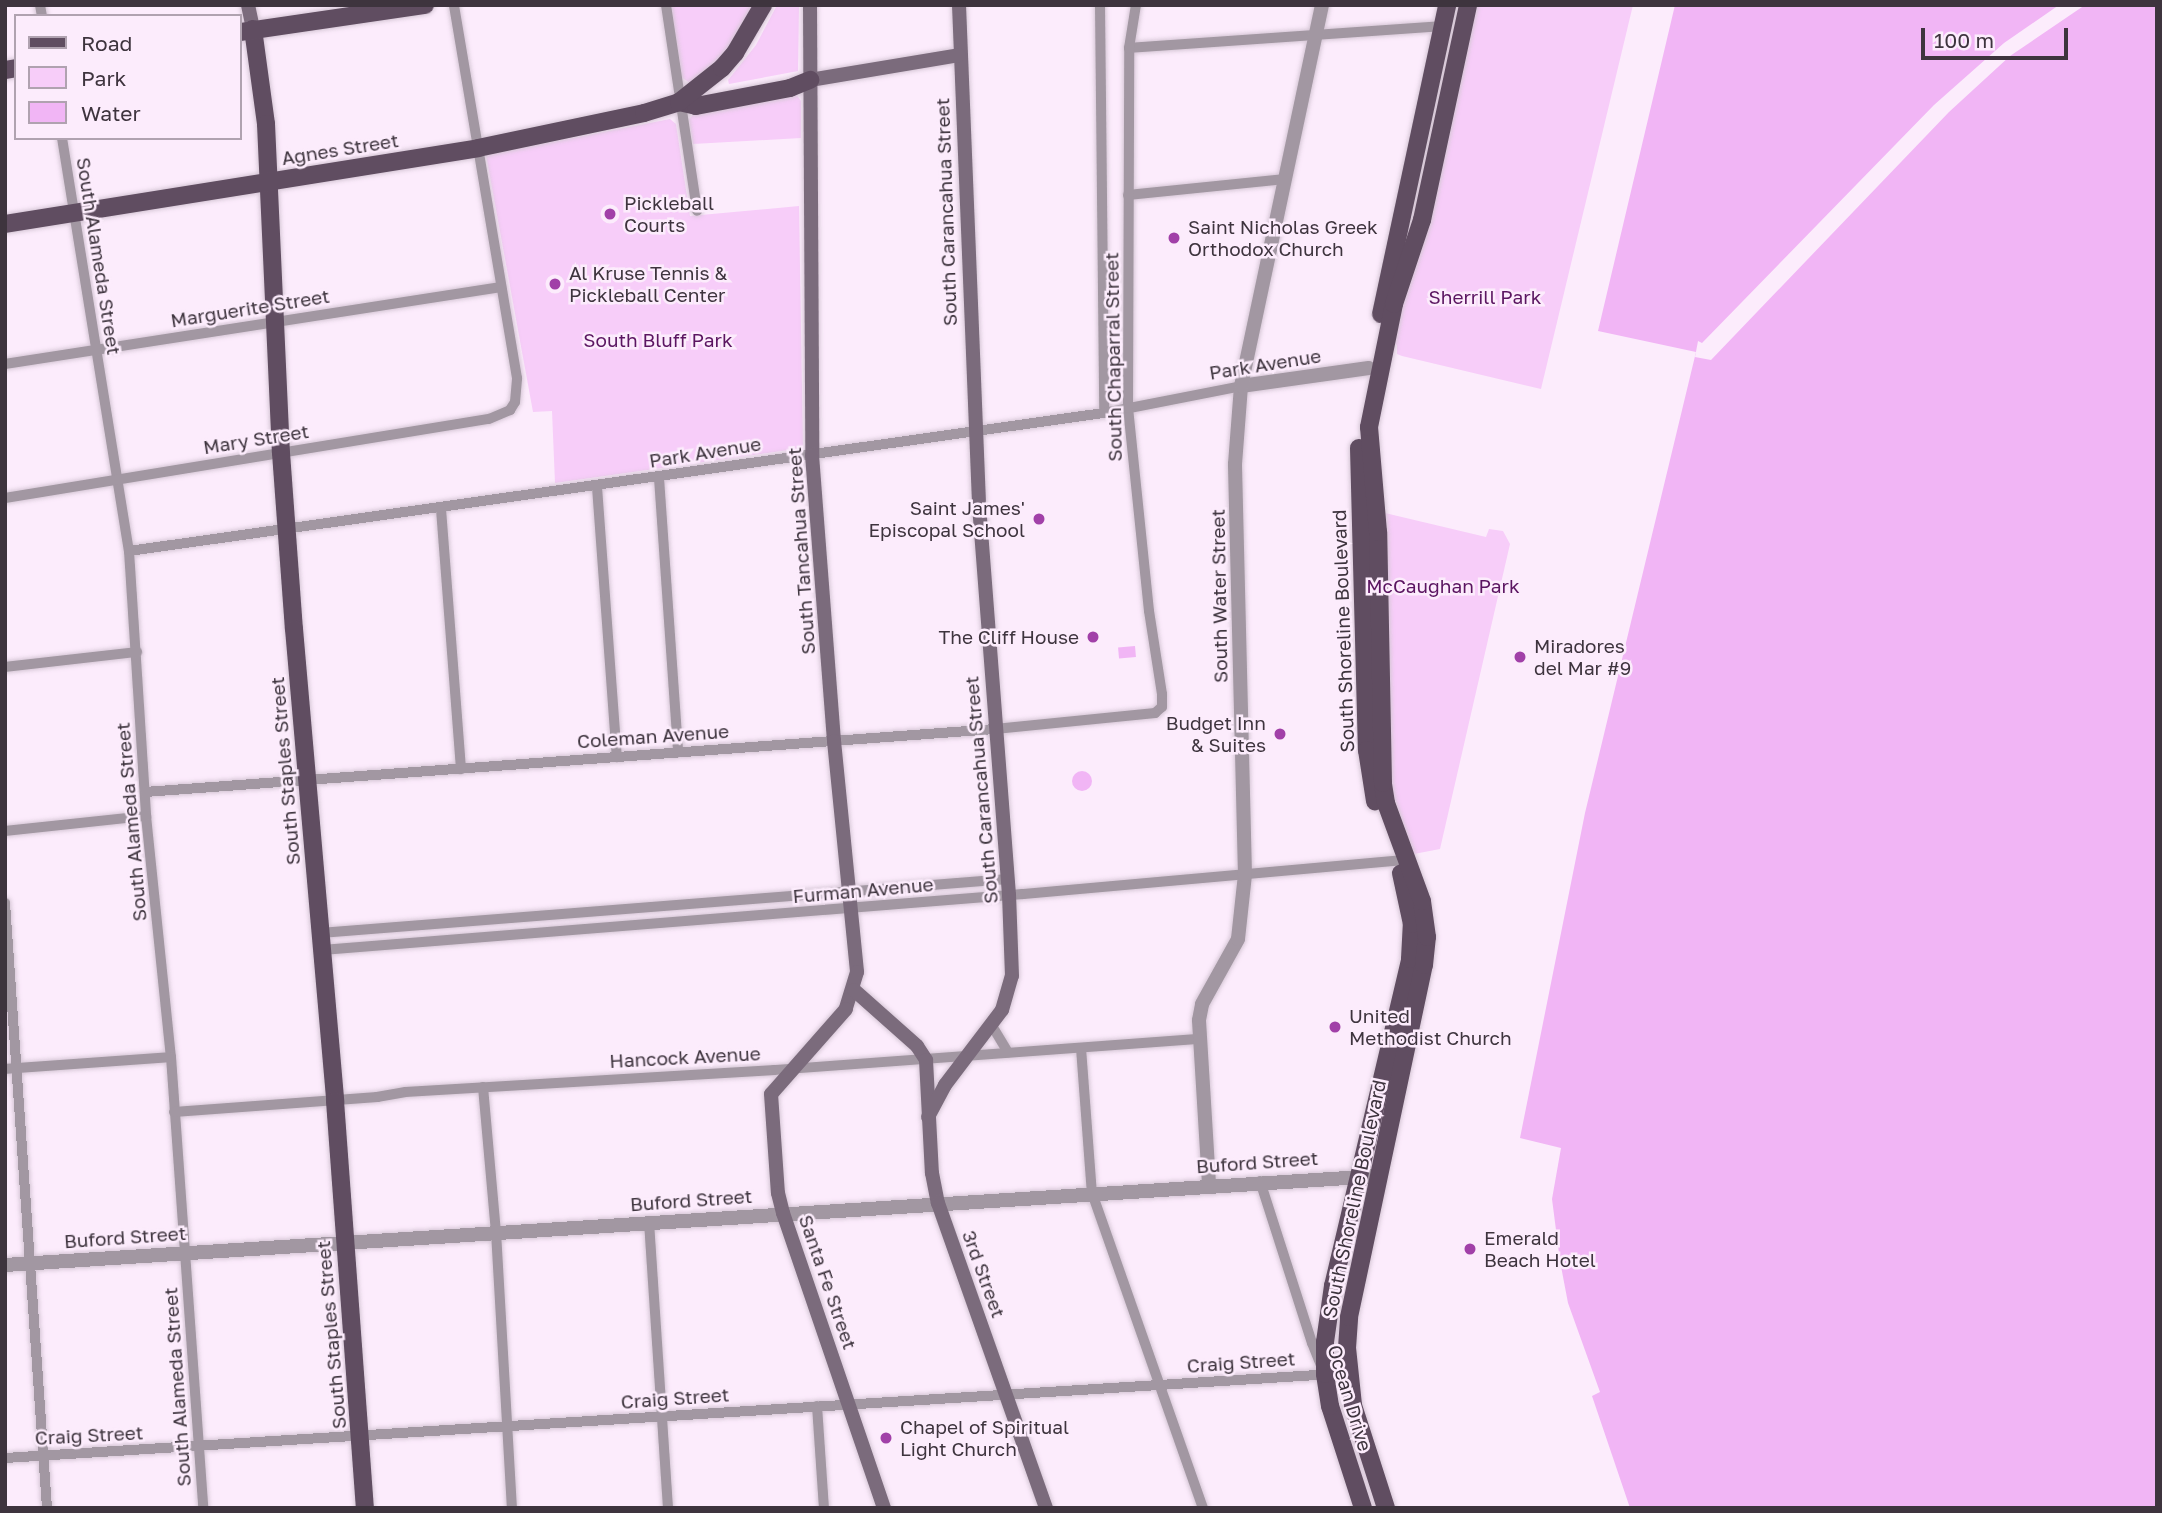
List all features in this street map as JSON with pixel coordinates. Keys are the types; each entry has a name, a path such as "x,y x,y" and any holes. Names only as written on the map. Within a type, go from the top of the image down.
{"main road":[{"path":"248,5 246,30 425,5"},
{"name":"South Tancahua Street","path":"790,1069 846,1009 854,990 857,972 834,741 812,455 810,5"},
{"name":"South Carancahua Street","path":"959,5 974,430 1008,879 1012,976 1002,1010 967,1057"},
{"name":"South Shoreline Boulevard","path":"1348,1373 1347,1348 1352,1291 1426,956 1427,937 1422,901 1376,803 1367,750 1359,444 1447,5"},
{"name":"South Shoreline Boulevard","path":"1374,368 1422,220 1468,5"},
{"path":"679,102 722,68 763,7"},
{"name":"South Staples Street","path":"246,30 263,100 270,182 281,453 306,780 335,1101 365,1508"},
{"path":"679,102 696,106 790,88 810,80 959,55"},
{"name":"Agnes Street","path":"5,224 478,148 644,113 679,102"},
{"name":"South Shoreline Boulevard","path":"1325,1374 1329,1305 1410,959 1412,923 1402,860"},
{"path":"854,990 917,1046 926,1060"},
{"path":"928,1117 945,1085 967,1057"},
{"name":"3rd Street","path":"926,1060 932,1172 939,1203 1046,1508"},
{"path":"771,1094 790,1069"},
{"name":"Santa Fe Street","path":"771,1094 778,1193 783,1213 884,1508"},
{"name":"Ocean Drive","path":"1348,1373 1353,1405 1386,1508"},
{"name":"Ocean Drive","path":"1325,1374 1330,1406 1363,1508"}],"street":[{"path":"454,5 501,286"},
{"path":"666,5 696,212"},
{"path":"1100,5 1104,413"},
{"name":"South Chaparral Street","path":"1136,5 1129,48 1128,408 1137,506 1162,707"},
{"name":"South Water Street","path":"1209,1184 1199,1039 1202,1004 1238,939 1245,875 1235,464 1241,386 1322,5"},
{"path":"1129,48 1442,26"},
{"name":"South Alameda Street","path":"62,140 129,551 146,816 171,1057 204,1508"},
{"path":"1128,195 1285,178"},
{"name":"Marguerite Street","path":"5,364 97,352 501,286"},
{"name":"Mary Street","path":"5,498 489,419 510,410 515,402 517,378 501,286"},
{"name":"Park Avenue","path":"129,551 597,487 1104,413 1241,386 1374,368"},
{"path":"659,478 678,752"},
{"path":"597,487 617,757"},
{"path":"441,509 461,769"},
{"path":"5,667 137,652"},
{"name":"Coleman Avenue","path":"145,792 995,729 1155,713 1162,707"},
{"path":"5,831 146,816"},
{"name":"Furman Avenue","path":"321,941 499,936 1402,860"},
{"name":"Furman Avenue","path":"321,941 498,918 1008,879"},
{"path":"5,903 47,1508"},
{"path":"664,905 665,923"},
{"path":"498,918 499,936"},
{"path":"991,1024 1008,1052"},
{"name":"Hancock Avenue","path":"174,1112 483,1087 762,1071 1199,1039"},
{"path":"1082,1048 1092,1193 1162,1385 1203,1508"},
{"path":"5,1069 171,1057"},
{"path":"762,1071 771,1094"},
{"path":"483,1087 496,1232 512,1508"},
{"name":"Buford Street","path":"5,1265 1209,1184 1379,1176"},
{"name":"Ocean Drive","path":"1260,1181 1311,1343 1325,1374"},
{"path":"649,1222 668,1508"},
{"name":"Craig Street","path":"5,1458 1348,1373"},
{"path":"817,1406 824,1508"}],"green space":[{"path":"671,5 753,5 724,54 690,83 681,77"},
{"path":"777,5 799,5 798,71 729,84 728,80 756,45"},
{"name":"Sherrill Park","path":"1476,5 1633,5 1541,389 1402,356 1397,354 1397,345 1392,343"},
{"path":"796,94 801,101 801,138 693,144 689,119 697,111"},
{"name":"South Bluff Park","path":"670,119 676,124 690,216 799,206 803,448 555,483 552,411 533,412 486,155"},
{"name":"McCaughan Park","path":"1385,513 1486,537 1489,529 1503,531 1510,544 1440,849 1414,854 1390,786"}],"water":[{"path":"1675,5 2157,5 2157,1508 1630,1508 1592,1396 1600,1392 1568,1303 1552,1199 1561,1148 1520,1138 1585,813 1696,352 1598,331"},
{"path":"1135,646 1136,657 1119,658 1118,647"},
{"path":"1082,771 1089,774 1092,781 1089,788 1082,791 1075,788 1072,781 1075,774"}],"pier":[{"path":"2059,5 2085,5 2010,56 1949,112 1711,360 1695,357 1698,341 1702,343 1934,105 2004,43"}],"place":[{"name":"Pickleball Courts","path":"610,214"},
{"name":"Saint Nicholas Greek Orthodox Church","path":"1174,238"},
{"name":"Al Kruse Tennis & Pickleball Center","path":"555,284"},
{"name":"Saint James' Episcopal School","path":"1039,519"},
{"name":"The Cliff House","path":"1093,637"},
{"name":"Miradores del Mar #9","path":"1520,657"},
{"name":"Budget Inn & Suites","path":"1280,734"},
{"name":"United Methodist Church","path":"1335,1027"},
{"name":"Emerald Beach Hotel","path":"1470,1249"},
{"name":"Chapel of Spiritual Light Church","path":"886,1438"}]}
